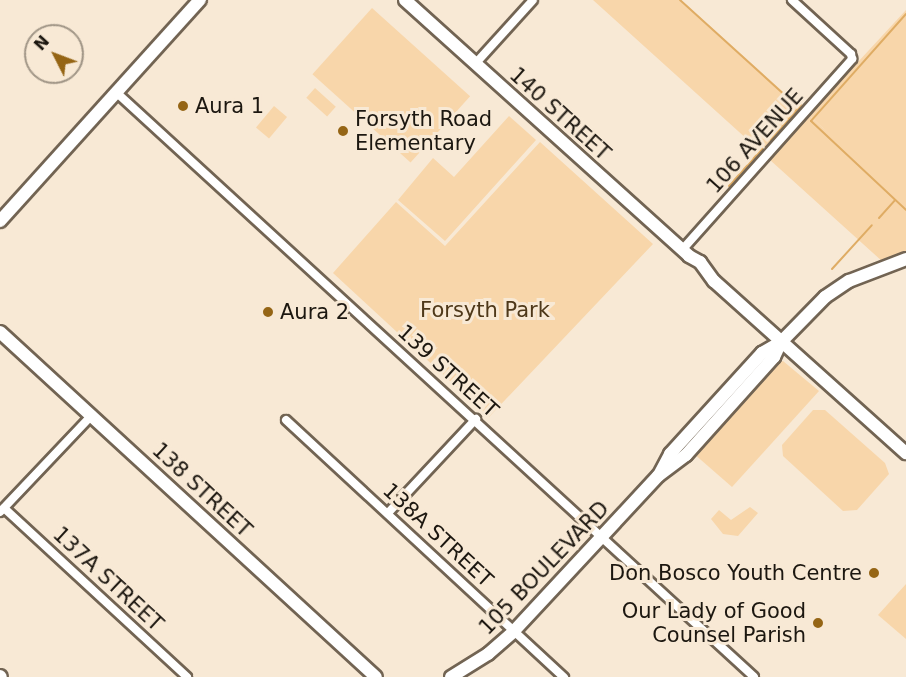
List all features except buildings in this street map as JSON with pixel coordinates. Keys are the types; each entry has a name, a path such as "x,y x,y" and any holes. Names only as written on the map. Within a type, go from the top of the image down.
{"street":[{"name":"140 STREET","path":"405,0 685,253 694,269 714,281 906,453"},
{"path":"475,64 532,0"},
{"name":"106 AVENUE","path":"685,253 852,59 851,54 792,0"},
{"path":"0,220 117,93 197,1"},
{"name":"139 STREET","path":"117,93 476,419 754,677"},
{"name":"105 BOULEVARD","path":"451,677 488,654 514,631 658,476 670,454 762,353 781,342 836,289 906,259"},
{"name":"138 STREET","path":"0,332 376,677"},
{"path":"2,510 92,415"},
{"path":"388,513 476,419"},
{"name":"138A STREET","path":"286,420 564,677"},
{"name":"137A STREET","path":"2,510 187,677"}],"green space":[{"path":"593,0 681,0 834,138 809,115 906,10 906,254 883,262"},
{"path":"372,8 470,96 411,162 312,74"},
{"path":"315,88 336,107 327,116 306,98"},
{"path":"274,106 287,117 269,138 256,127"},
{"path":"509,116 536,140 445,241 398,200 433,158 454,177"},
{"name":"Forsyth Park","path":"540,142 653,244 489,417 333,273 396,202 445,246"},
{"path":"783,361 819,391 732,487 693,453 776,364"},
{"path":"813,410 825,410 885,463 889,474 857,510 843,511 783,456 782,445"},
{"path":"750,507 758,513 738,536 723,534 711,519 719,510 731,520"},
{"path":"906,584 906,639 878,615"}],"waterway":[{"path":"680,0 799,108"},
{"path":"906,14 811,121 906,210"},
{"path":"771,140 801,105"},
{"path":"729,186 763,148"},
{"path":"879,218 895,200"},
{"path":"832,269 872,225"}],"place":[{"name":"Aura 1","path":"183,106"},
{"name":"Forsyth Road Elementary","path":"343,131"},
{"name":"Aura 2","path":"268,312"},
{"name":"Don Bosco Youth Centre","path":"874,573"},
{"name":"Our Lady of Good Counsel Parish","path":"818,623"}]}
